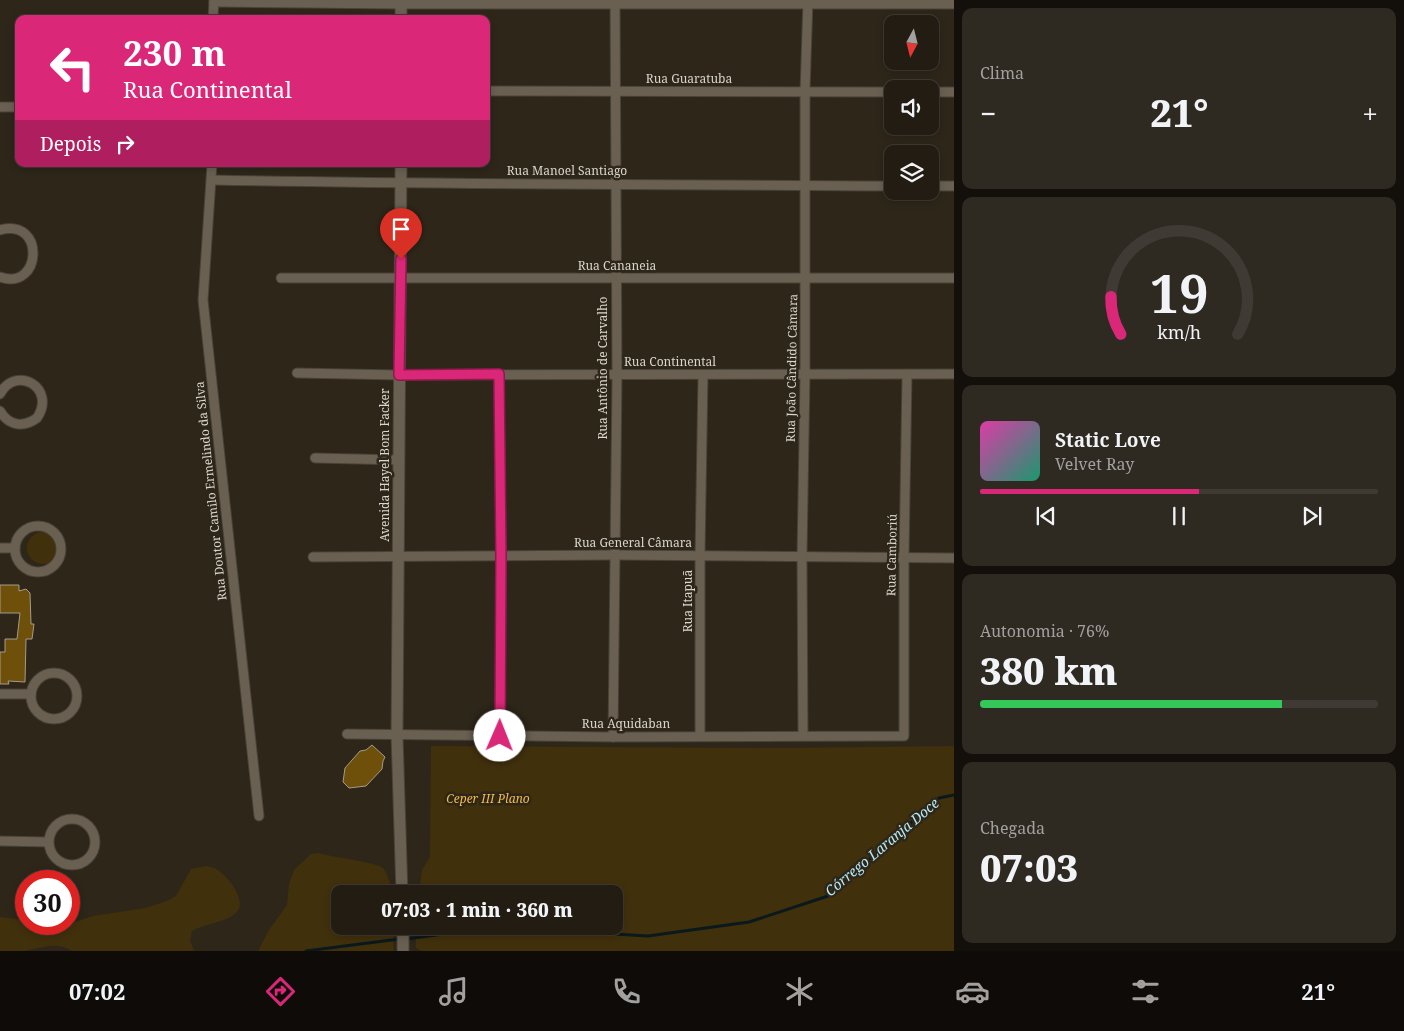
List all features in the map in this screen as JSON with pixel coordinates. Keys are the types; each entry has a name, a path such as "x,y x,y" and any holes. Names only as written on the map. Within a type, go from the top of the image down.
{"street":[{"path":"214,15 214,1 954,4"},
{"path":"401,2 401,15"},
{"name":"Rua Antônio de Carvalho","path":"613,737 617,375 615,2"},
{"name":"Rua João Cândido Câmara","path":"803,736 802,556 806,278 805,92 808,2"},
{"name":"Rua Guaratuba","path":"490,91 884,92"},
{"path":"939,92 954,92"},
{"path":"0,107 15,107"},
{"name":"Rua Doutor Camilo Ermelindo da Silva","path":"212,167 203,300 259,816"},
{"name":"Avenida Hayel Bom Facker","path":"401,167 397,736 402,885"},
{"name":"Rua Manoel Santiago","path":"212,180 401,184 616,183 884,186"},
{"path":"939,186 954,186"},
{"path":"0,230 10,228 25,234 31,241 34,257 27,272 20,277 11,279 0,277"},
{"name":"Rua Cananeia","path":"281,278 954,278"},
{"name":"Rua Continental","path":"297,373 399,375 954,374"},
{"path":"499,374 500,736"},
{"name":"Rua Itapuã","path":"700,736 700,555 703,375"},
{"name":"Rua Camboriú","path":"904,736 904,558 908,375"},
{"path":"0,394 8,384 14,381 29,381 40,390 43,404 37,418 24,425 9,422 0,411"},
{"path":"315,458 399,460"},
{"path":"33,526 48,528 59,539 61,547 58,561 39,572 25,568 16,556 15,548 20,534 33,526"},
{"path":"0,548 15,548"},
{"name":"Rua General Câmara","path":"313,557 700,555 954,558"},
{"path":"57,674 64,676 74,687 76,701 68,714 54,719 40,714 34,709 31,694 33,687 43,676 57,674"},
{"path":"0,694 31,694"},
{"name":"Rua Aquidaban","path":"347,734 613,737 904,736"},
{"path":"67,819 83,822 94,833 95,841 92,855 80,864 72,866 52,856 48,842 54,827 67,819"},
{"path":"0,841 48,842"},
{"path":"403,935 404,951"}],"green space":[{"path":"43,532 54,537 59,548 54,559 43,564 32,559 27,548 32,537"},
{"name":"Ceper III Plano","path":"431,746 782,748 954,746 954,951 421,951 416,948 416,935 623,935 623,885 420,885 422,870 430,857"},
{"path":"318,853 383,868 391,885 331,885 331,935 394,935 394,951 258,951 269,930 287,905 289,884 294,870 311,854"},
{"path":"206,866 217,869 231,883 238,896 240,905 237,912 230,917 192,931 190,940 194,951 72,951 61,946 55,946 25,951 0,951 0,917 15,919 15,935 80,935 80,920 93,916 145,908 176,896 191,869"}],"building":[{"path":"0,585 19,585 19,591 26,589 30,593 31,624 34,624 32,639 26,639 25,682 8,681 9,684 0,684 0,652 5,652 5,639 17,639 20,613 0,613"},
{"path":"372,745 385,757 382,769 366,786 349,788 343,782 345,768 360,751 366,750"}],"waterway":[{"name":"Córrego Laranja Doce","path":"406,939 497,927 648,936 749,922 828,896 939,798 954,795"},
{"name":"Córrego Laranja Doce","path":"306,951 399,939"}],"route":[{"path":"401,259 399,375 499,374 500,736"}]}
